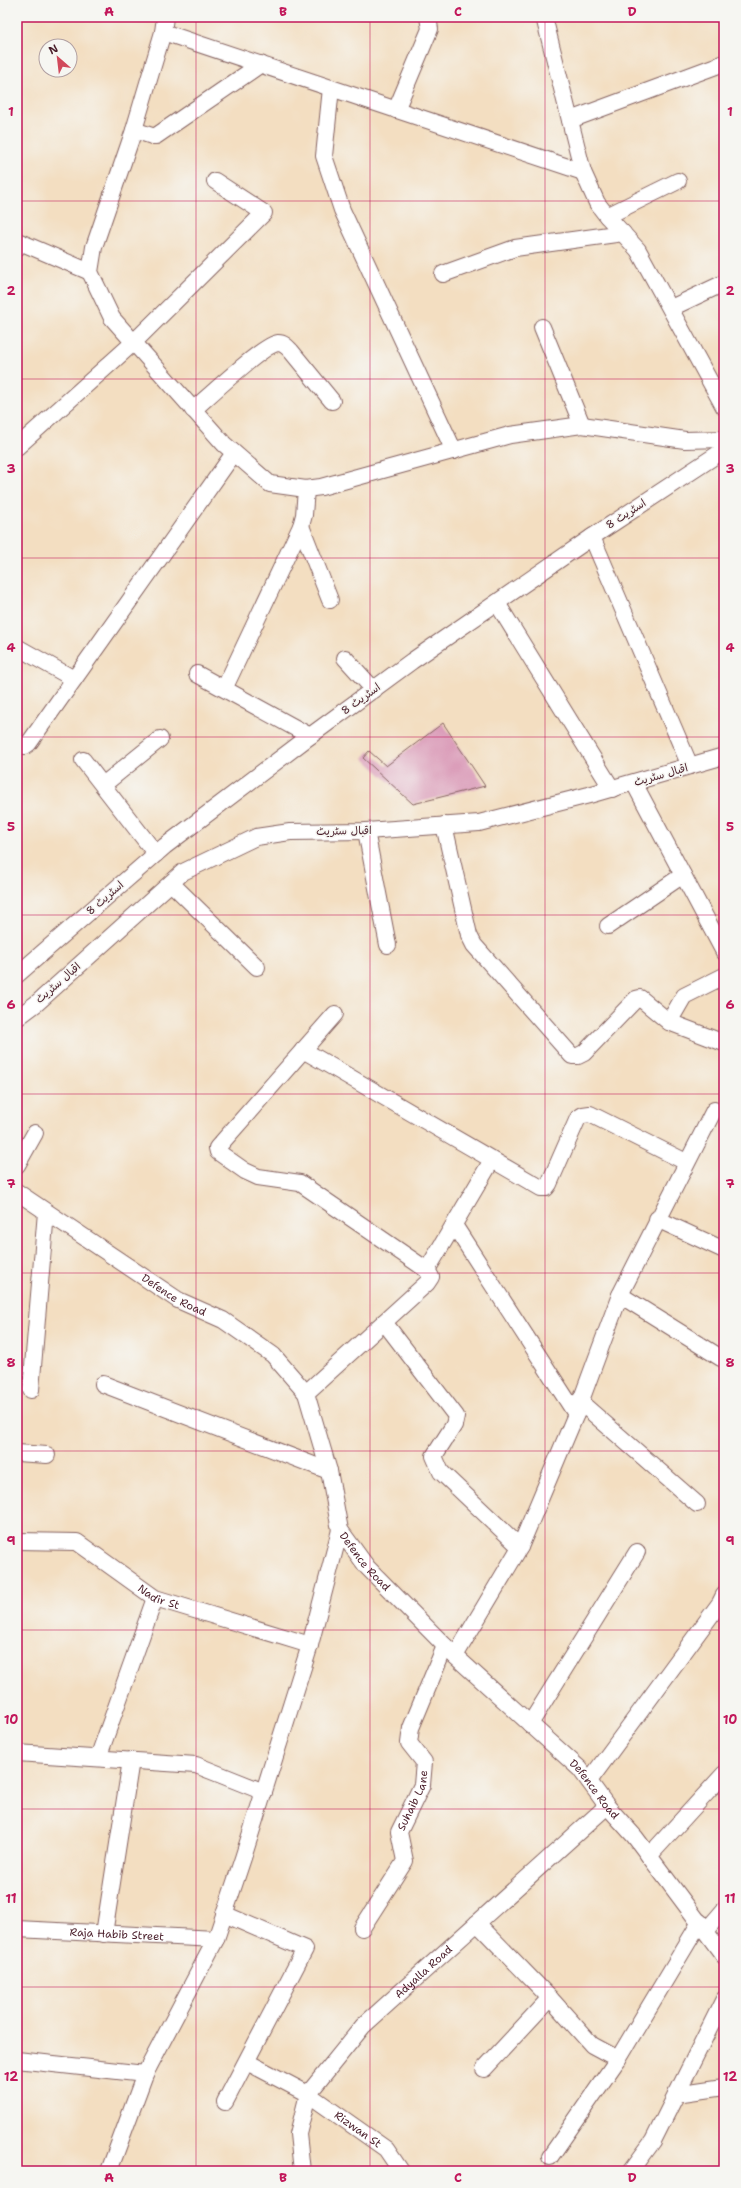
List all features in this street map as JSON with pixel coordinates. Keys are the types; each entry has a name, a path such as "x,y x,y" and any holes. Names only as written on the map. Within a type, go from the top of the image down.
{"street":[{"path":"396,110 430,29 428,17"},
{"path":"544,17 583,172 597,203 606,216 638,250 724,407"},
{"path":"583,172 261,64 164,24 134,130 94,247 90,272 112,318 133,343 234,453 270,484 306,489 321,487 510,435 582,425 685,440 724,439"},
{"path":"570,120 724,63"},
{"path":"134,130 156,136 261,64"},
{"path":"331,88 324,156 342,210 454,451"},
{"path":"606,216 678,181"},
{"path":"17,447 133,343 264,213 214,182"},
{"path":"443,274 515,248 623,233"},
{"path":"18,244 90,272"},
{"path":"671,308 724,283"},
{"path":"542,327 582,425"},
{"path":"193,410 264,350 279,343 285,345 291,351 332,401"},
{"name":"اسٹریٹ 8","path":"17,975 156,854 310,736 592,537 724,450"},
{"path":"17,743 25,746 29,743 234,453"},
{"path":"224,687 301,526 304,515 306,489"},
{"path":"301,526 330,600"},
{"path":"592,537 690,766"},
{"path":"497,603 612,789"},
{"path":"17,647 74,679"},
{"path":"346,658 374,690"},
{"path":"198,674 224,687 310,736"},
{"path":"103,785 160,739"},
{"name":"اقبال سٹریٹ","path":"17,1018 66,977 183,872 256,837 290,832 366,831 479,823 634,783 724,756"},
{"path":"83,760 156,854"},
{"path":"634,783 724,952"},
{"path":"444,825 469,935 474,945 572,1056 578,1056 584,1053 636,998 640,998 669,1022 724,1043"},
{"path":"366,831 388,946"},
{"path":"608,926 683,875"},
{"path":"170,883 257,967"},
{"path":"669,1022 684,996 724,976"},
{"path":"306,1393 427,1284 431,1277 427,1270 300,1183 258,1177 245,1171 218,1152 217,1148 335,1014"},
{"path":"303,1050 542,1188 546,1188 578,1118 583,1115 590,1114 686,1162"},
{"name":"Suhaib Lane","path":"362,1928 405,1861 399,1832 422,1785 424,1762 409,1743 411,1728 450,1651 520,1547 577,1407 620,1295 657,1219 714,1110"},
{"path":"17,1165 35,1133"},
{"path":"427,1270 492,1160"},
{"name":"Defence Road","path":"17,1192 178,1300 223,1320 273,1355 306,1393 329,1471 340,1530 367,1567 450,1651 580,1769 703,1926 724,1956"},
{"path":"31,1390 46,1212"},
{"path":"657,1219 724,1250"},
{"path":"454,1225 577,1407 697,1504"},
{"path":"620,1295 721,1358"},
{"path":"384,1322 456,1416 454,1425 434,1456 436,1464 441,1472 520,1547"},
{"path":"103,1384 329,1471"},
{"path":"17,1453 47,1455"},
{"path":"109,2171 145,2074 216,1939 310,1645 340,1530"},
{"name":"Nadir St","path":"17,1541 77,1542 155,1598 310,1645"},
{"path":"530,1724 637,1552"},
{"path":"589,1781 720,1603 724,1594"},
{"path":"98,1758 155,1598"},
{"path":"17,1753 196,1765 264,1792"},
{"path":"104,1934 130,1760"},
{"path":"649,1856 724,1774"},
{"name":"Adyalla Road","path":"302,2171 298,2134 308,2094 363,2026 608,1806"},
{"path":"550,2157 618,2059 703,1926 724,1910"},
{"path":"224,1914 305,1949 225,2102"},
{"path":"478,1923 550,1998 592,2045 618,2059"},
{"name":"Raja Habib Street","path":"17,1929 216,1939"},
{"path":"484,2069 550,1998"},
{"path":"631,2171 652,2141 724,1999"},
{"path":"17,2060 145,2074"},
{"name":"Rizwan St","path":"247,2062 308,2094 386,2149 401,2171"},
{"path":"676,2094 724,2087"}],"building":[{"path":"443,723 485,786 413,804 363,758 369,751 386,766"}]}
